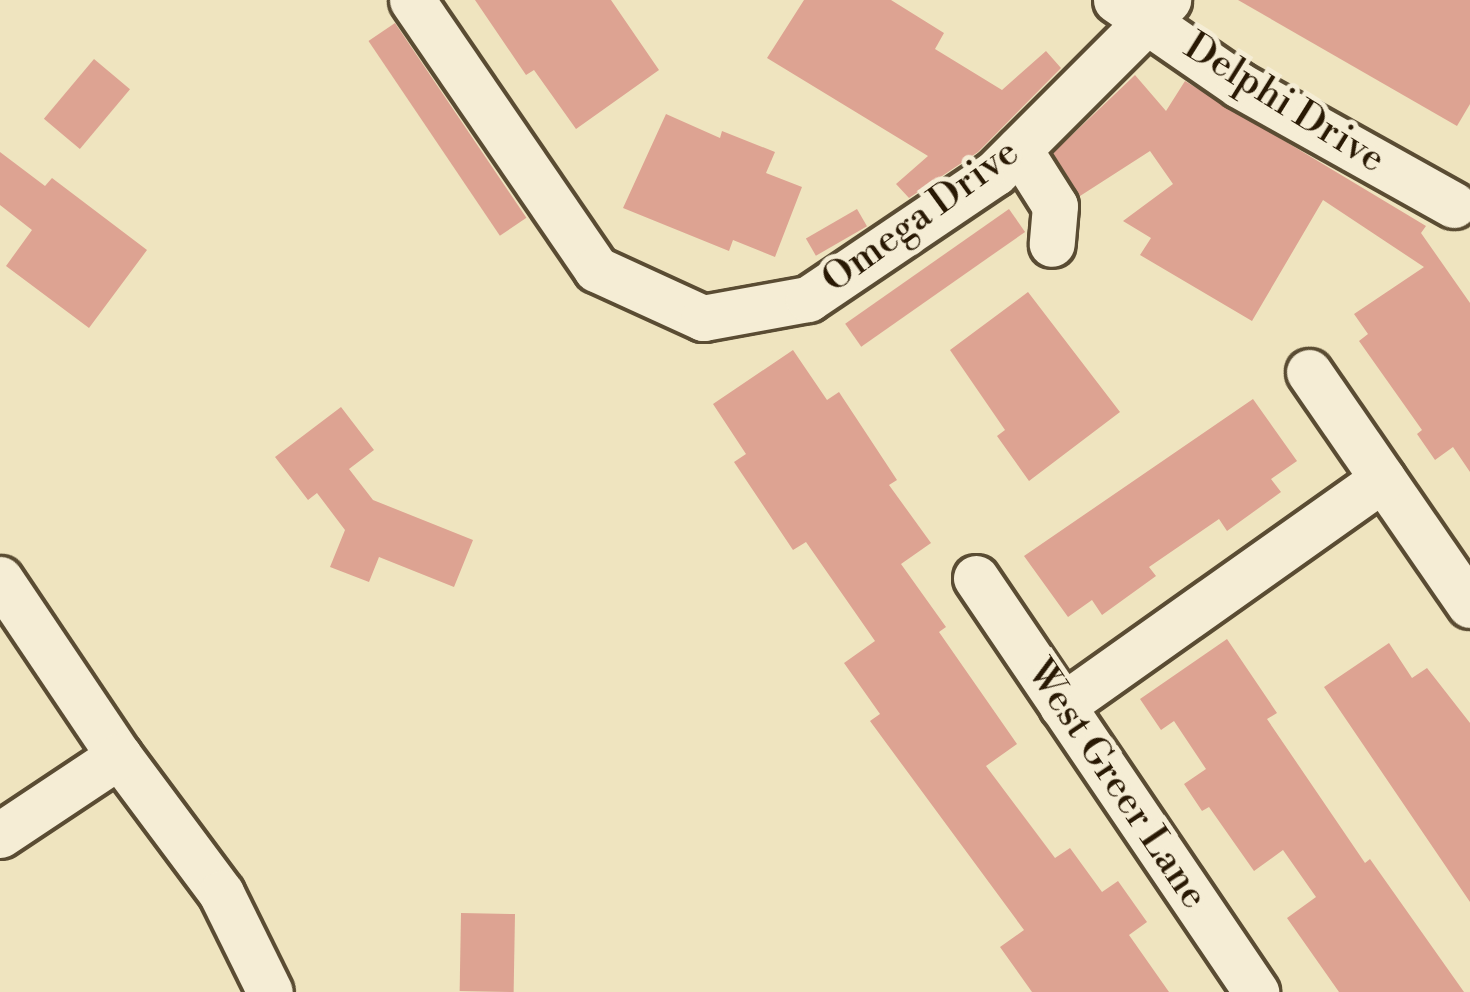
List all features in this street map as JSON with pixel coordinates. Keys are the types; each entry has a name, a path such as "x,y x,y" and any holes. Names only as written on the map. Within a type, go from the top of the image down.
{"street":[{"name":"Omega Drive","path":"412,0 596,269 703,318 808,299 995,173 1145,6"},
{"name":"Delphi Drive","path":"1145,6 1239,85 1454,205"},
{"path":"1019,149 1055,206 1052,244"},
{"path":"1309,372 1470,605"},
{"path":"1062,706 1384,479"},
{"name":"West Greer Lane","path":"976,578 1256,992"},
{"path":"0,579 119,756 221,893 270,992"},
{"path":"0,835 119,756"}],"building":[{"path":"475,0 611,0 659,70 576,129 534,70 526,75"},
{"path":"804,0 891,0 944,33 935,49 1002,90 1046,51 1061,68 978,152 909,198 896,184 928,156 767,58"},
{"path":"1238,0 1470,0 1470,104 1457,126"},
{"path":"395,23 526,218 500,236 368,41"},
{"path":"94,59 130,89 80,149 44,119"},
{"path":"1135,75 1166,111 1185,81 1426,226 1421,233 1470,303 1470,472 1453,447 1435,460 1417,434 1422,430 1359,341 1368,334 1354,314 1424,267 1323,200 1252,321 1140,255 1151,238 1123,221 1173,184 1150,151 1080,196 1053,153"},
{"path":"666,114 720,138 722,131 775,152 766,173 802,187 775,257 733,240 729,251 623,208"},
{"path":"0,152 45,186 52,178 147,250 89,328 6,266 32,230 0,205"},
{"path":"857,209 867,226 816,256 806,238"},
{"path":"1009,209 1025,232 861,347 845,324"},
{"path":"1028,292 1120,412 1029,481 997,436 1005,430 950,350"},
{"path":"793,350 827,400 839,392 897,480 889,485 931,543 901,564 946,627 939,632 1017,744 986,766 1055,858 1070,848 1102,892 1118,881 1147,922 1129,935 1169,992 1032,992 1000,947 1024,930 870,721 880,714 844,663 875,641 806,542 793,550 734,462 746,454 713,404"},
{"path":"1253,399 1297,461 1271,479 1281,492 1227,531 1219,519 1149,567 1156,576 1102,615 1092,600 1068,617 1024,556"},
{"path":"341,407 374,450 349,469 373,500 473,540 454,587 379,557 369,582 330,567 345,530 317,493 308,500 275,457"},
{"path":"1227,639 1277,713 1267,719 1365,863 1370,859 1464,992 1339,992 1287,918 1316,897 1283,850 1254,871 1209,807 1202,811 1184,784 1206,769 1174,721 1161,730 1140,699"},
{"path":"1389,643 1412,678 1427,668 1470,723 1470,902 1324,687"},
{"path":"461,913 515,914 514,992 460,991"}]}
